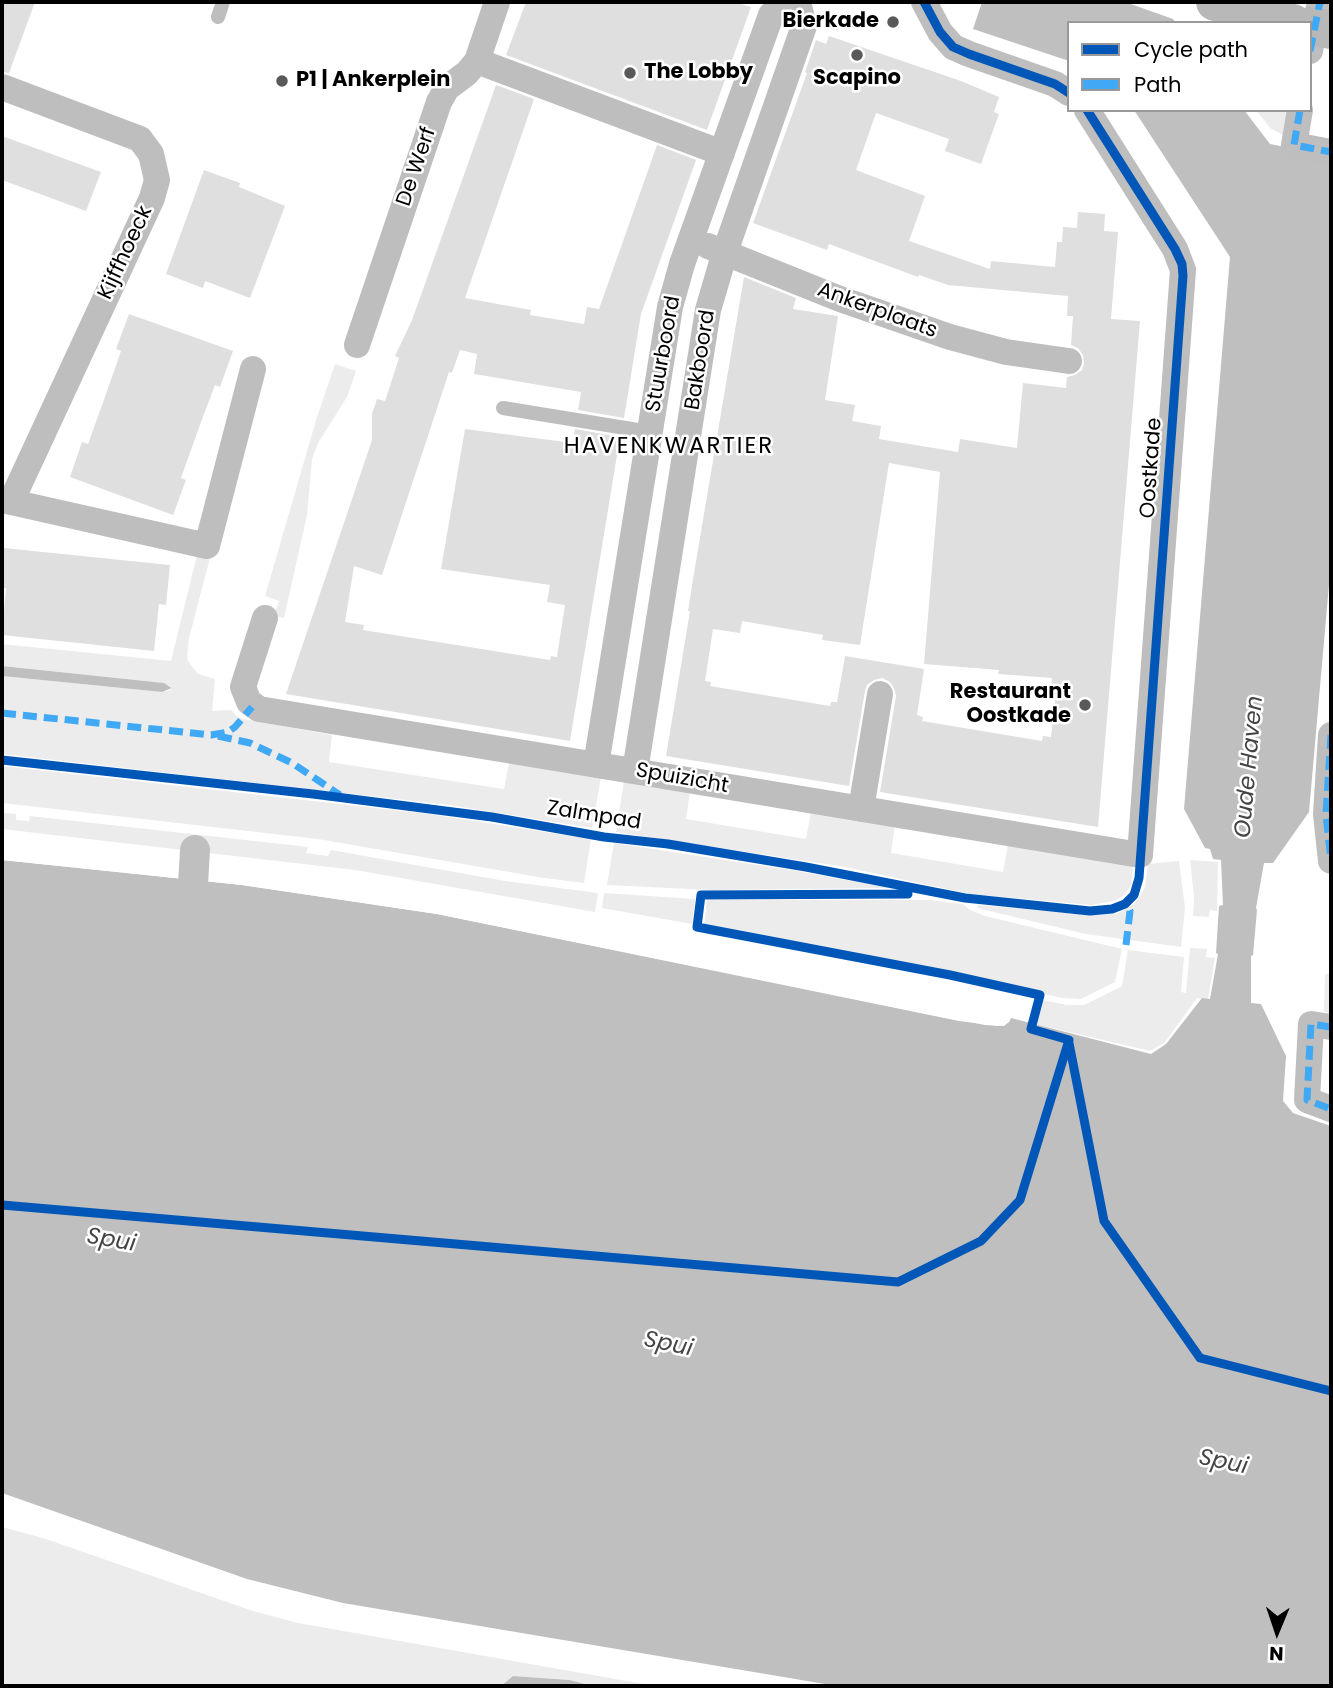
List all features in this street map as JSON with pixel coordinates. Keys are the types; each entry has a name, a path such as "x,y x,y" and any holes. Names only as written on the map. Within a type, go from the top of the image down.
{"street":[{"name":"De Werf","path":"357,345 439,102 447,88 467,73 477,61 498,2"},
{"name":"Stuurboord","path":"596,765 670,307 690,240 771,15 784,2"},
{"name":"Bakboord","path":"635,771 709,310 725,252 804,26 798,2"},
{"path":"924,2 945,40 961,51 1046,80 1067,92"},
{"path":"1215,2 1311,21"},
{"path":"477,61 722,153"},
{"name":"Kijffhoeck","path":"2,87 140,139 151,154 157,180 147,210 7,501 207,546 253,369"},
{"name":"Oostkade","path":"1088,112 1175,249 1183,270 1140,855"},
{"path":"1300,112 1294,145 1331,152"},
{"name":"Ankerplaats","path":"690,240 839,299 950,337 1018,355 1069,361"},
{"path":"650,432 689,438"},
{"name":"Spuizicht","path":"265,618 244,681 246,697 252,707 259,709 1140,855"},
{"path":"616,649 654,655"},
{"path":"861,809 880,694"},
{"path":"1331,735 1326,814 1331,861"},
{"path":"1325,1026 1311,1024 1307,1100 1331,1109"}],"lane":[{"path":"218,18 223,2"},
{"path":"503,408 650,432"}],"shaded area":[{"path":"1258,112 1292,112 1288,138 1270,128"},
{"path":"335,364 356,371 347,397 318,443 312,459 307,515 284,618 274,616 279,601 265,596"},
{"path":"197,555 210,558 189,638 187,657 198,674 215,679 212,711 231,710 243,719 332,735 329,762 504,789 509,763 601,777 592,828 449,805 2,754 2,676 162,692 171,690 172,687 164,683 2,666 2,644 171,661"},
{"path":"2,766 429,814 591,839 584,883 318,839 2,803"},
{"path":"624,781 690,792 686,819 806,839 811,812 895,825 891,853 1003,872 1008,845 1133,863 1132,885 1123,896 1114,901 1091,905 970,894 845,867 616,832"},
{"path":"2,813 16,814 16,820 29,821 30,816 308,847 306,853 328,856 331,850 505,881 598,893 595,912 355,870 2,829"},
{"path":"614,843 890,888 710,890 607,885"},
{"path":"1190,860 1218,862 1217,911 1210,910 1209,917 1193,916"},
{"path":"1179,861 1185,908 1181,947 1086,934 977,908 978,905 1091,915 1117,914 1134,904 1140,896 1145,887 1148,864"},
{"path":"604,893 695,899 692,924 602,908"},
{"path":"707,900 928,900 963,904 985,916 1122,949 1115,982 1081,999 1062,998 917,965 704,926"},
{"path":"1331,944 1331,1013 1324,1012 1325,974 1329,974"},
{"path":"1190,948 1207,949 1206,957 1215,958 1208,999 1197,998 1165,1042 1150,1051 1035,1024 1042,1000 1084,1005 1122,986 1128,950 1184,957 1181,992 1186,993"},
{"path":"2,1527 43,1538 253,1611 298,1623 655,1686 592,1686 570,1680 513,1676 501,1686 2,1686"}],"water":[{"path":"982,2 1125,2 1174,21 1067,21 1067,60 973,29"},
{"path":"1135,112 1246,112 1270,144 1331,156 1331,562 1309,812 1273,863 1264,863 1251,956 1251,1003 1261,1004 1286,1056 1283,1101 1293,1113 1331,1126 1331,1686 837,1686 343,1603 247,1579 2,1493 2,860 242,885 437,914 959,1021 999,1026 1009,1022 1011,1018 1151,1054 1166,1044 1202,998 1210,999 1218,954 1219,906 1223,905 1221,860 1213,859 1210,849 1205,848 1184,809 1230,257"},
{"path":"2,666 164,683 172,688 162,692 2,676"},
{"path":"513,1676 570,1680 592,1686 501,1686"}],"pier":[{"path":"2,856 145,870 330,894 437,911 960,1018 999,1023 1012,1014 1004,1026 985,1025 437,914 242,885 2,860"}],"building":[{"path":"2,2 35,2 9,73 2,72"},
{"name":"The Lobby","path":"526,2 735,2 751,7 707,130 506,55"},
{"path":"829,36 961,81 999,97 994,112 999,114 981,164 945,151 949,139 876,113 856,170 925,196 909,241 990,269 991,261 1055,267 1057,242 1062,242 1063,227 1077,228 1078,212 1105,214 1104,231 1118,232 1111,319 1140,321 1098,827 880,792 896,696 890,682 882,678 867,685 865,691 849,786 666,756 744,277 796,298 793,309 838,316 825,400 855,405 852,421 881,426 879,439 958,452 960,439 1017,448 1023,383 1066,388 1067,377 1082,370 1084,364 1083,355 1078,348 1071,345 1073,316 1067,316 1068,296 948,285 919,275 918,277 829,244 827,250 753,223 807,73 805,72 816,40 826,44","holes":["889,463 940,472 924,664 999,670 998,674 1052,678 1051,691 1056,692 1051,737 1043,736 1042,741 922,721 923,717 917,715 924,669 845,656 837,702 831,702 830,706 710,686 711,682 705,681 713,629 740,633 742,621 823,635 822,640 860,645"]},
{"path":"496,85 534,99 465,298 531,310 530,315 584,324 587,307 599,309 657,145 696,160 641,314 624,418 578,410 581,392 474,374 477,354 460,350 452,373 449,372 382,575 354,566 345,622 364,625 363,630 550,660 551,656 557,657 565,605 547,602 550,585 441,569 465,429 573,443 575,429 620,437 570,741 286,694 372,440 372,414 377,399 385,401 399,358 395,356 412,320"},
{"path":"2,136 101,172 86,211 2,180"},
{"path":"204,170 240,183 239,187 285,206 250,298 205,281 203,288 166,274"},
{"path":"129,314 233,351 220,387 215,385 201,422 181,478 186,480 173,515 70,477 82,442 88,444 121,351 116,349"},
{"path":"4,548 170,565 166,605 159,604 154,651 2,635 6,588 2,588"}],"waterway":[{"path":"191,920 195,850"}],"ferry route":[{"path":"2,1205 898,1282 981,1241 1020,1200 1069,1040"},
{"path":"1069,1041 1104,1221 1200,1358 1331,1391"}],"marked path":[{"path":"1312,41 1320,2"},
{"path":"1300,112 1294,145 1331,152"},
{"path":"2,713 211,735 228,732 252,707"},
{"path":"1331,735 1326,814 1331,861"},
{"path":"218,736 250,743 292,763 340,795"},
{"path":"1126,903 1130,911 1126,945"},
{"path":"1331,1027 1311,1024 1307,1100 1331,1109"}],"cycle path":[{"path":"924,2 940,32 953,47 1055,84 1067,92"},
{"name":"Zalmpad","path":"2,760 313,794 492,817 604,837 668,844 806,867 965,898 1090,911 1112,909 1125,904 1134,895 1139,878 1183,276 1182,264 1175,249 1088,112"},
{"path":"908,894 701,895 697,927 950,975 1040,995 1031,1029 1069,1040"},
{"path":"2,1205 898,1282 981,1241 1020,1200 1069,1040"},
{"path":"1069,1043 1104,1221 1200,1358 1331,1391"}],"place":[{"name":"Bierkade","path":"893,22"},
{"name":"Scapino","path":"857,55"},
{"name":"The Lobby","path":"630,73"},
{"name":"P1 | Ankerplein","path":"282,81"},
{"name":"Restaurant Oostkade","path":"1085,705"}],"district":[{"name":"HAVENKWARTIER","path":"669,447"}],"water label":[{"name":"Oude Haven","path":"1250,767"},
{"name":"Spui","path":"111,1241"},
{"name":"Spui","path":"668,1345"},
{"name":"Spui","path":"1223,1463"}]}
